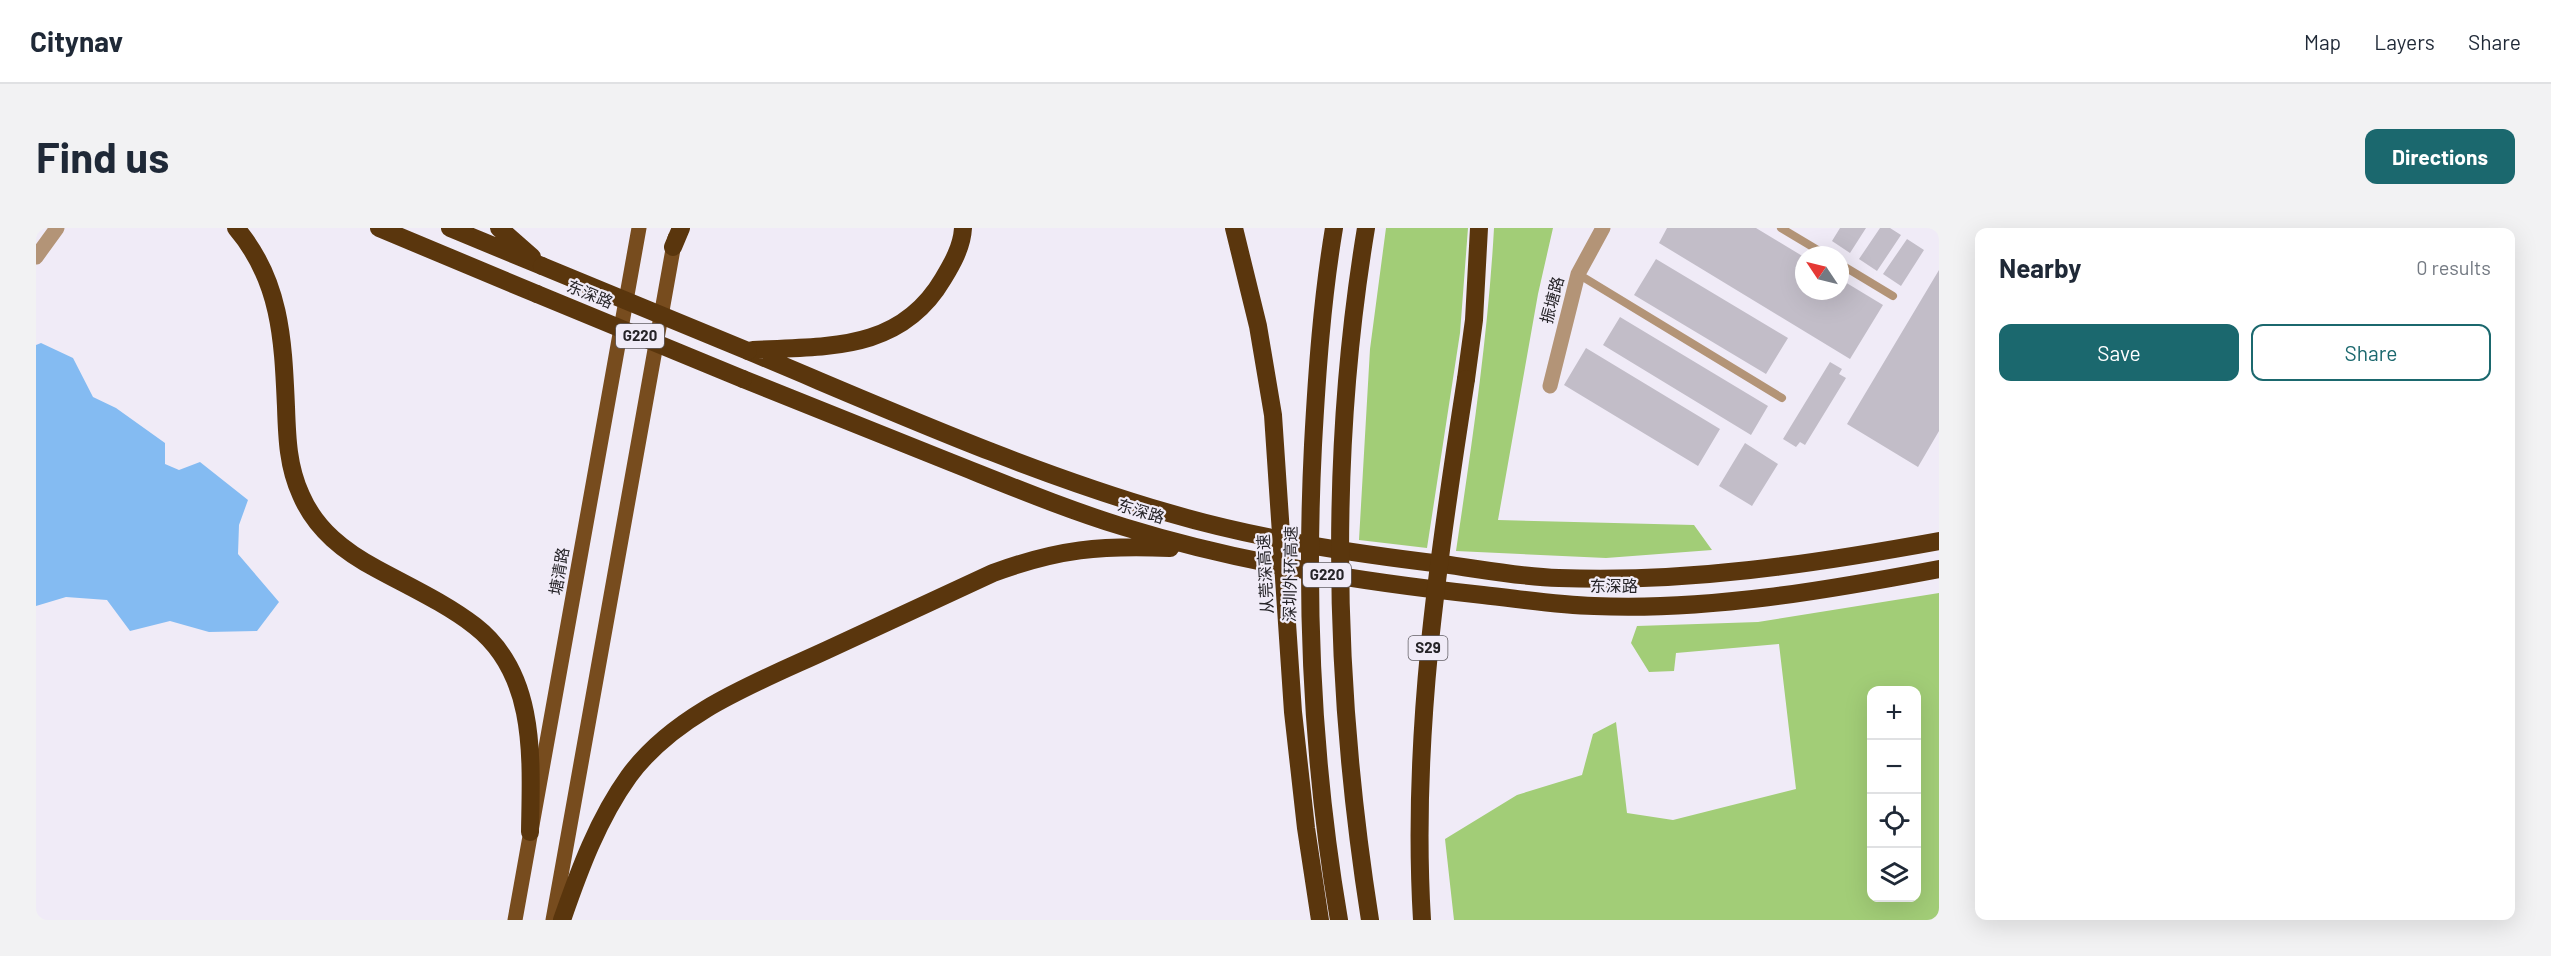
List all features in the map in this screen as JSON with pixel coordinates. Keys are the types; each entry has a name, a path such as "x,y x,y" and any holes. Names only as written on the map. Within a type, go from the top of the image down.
{"highway":[{"path":"236,228 264,269 274,296 285,369 289,459 293,477 302,498 328,535 345,549 452,610 476,627 507,661 517,681 527,724 531,773 531,832"},
{"name":"东深路","path":"380,228 1031,494 1122,527 1206,549 1332,576 1401,586 1594,606 1674,604 1753,598 1872,582 1939,569"},
{"name":"东深路","path":"450,228 960,440 1074,483 1171,514 1221,527 1370,555 1554,578 1633,578 1712,574 1781,566 1939,540"},
{"path":"499,228 542,266"},
{"path":"674,247 679,228"},
{"path":"748,351 847,344 887,332 912,316 933,297 957,253 963,228"},
{"name":"从莞深高速","path":"1234,228 1258,326 1272,405 1294,723 1320,920"},
{"name":"深圳外环高速","path":"1334,228 1324,292 1316,389 1309,594 1311,682 1318,769 1339,920"},
{"path":"1366,228 1356,294 1348,379 1339,591 1346,729 1370,920"},
{"name":"S29","path":"1422,920 1420,831 1422,727 1426,669 1437,575 1475,310 1479,228"},
{"path":"562,920 598,829 625,783 650,752 674,730 704,711 772,675 993,573 1024,561 1087,548 1122,546 1206,549"}],"main road":[{"name":"塘清路","path":"515,920 639,228"},
{"path":"553,920 674,247"}],"street":[{"path":"36,257 57,228"},
{"name":"振塘路","path":"1550,386 1578,274 1603,228"}],"lane":[{"path":"1781,228 1811,246"},
{"path":"1849,269 1893,296"},
{"path":"1578,274 1782,398"}],"green space":[{"path":"1386,228 1468,228 1460,333 1427,548 1359,540 1370,349"},
{"path":"1494,228 1553,228 1538,294 1498,520 1694,525 1712,550 1606,558 1456,551 1484,350"},
{"path":"1939,593 1939,920 1454,920 1445,839 1517,795 1582,775 1593,734 1616,722 1627,813 1673,820 1796,789 1779,644 1676,653 1674,671 1649,672 1631,643 1637,626 1758,622"}],"water":[{"path":"41,343 73,358 93,397 116,408 165,443 165,464 179,470 200,462 248,500 239,525 238,554 279,602 257,631 209,632 170,621 130,631 107,600 66,597 36,606 36,345"}],"building":[{"path":"1667,228 1756,228 1795,252 1795,300 1849,300 1849,284 1883,305 1850,359 1659,243"},
{"path":"1840,228 1866,228 1850,253 1849,246 1840,246 1832,241"},
{"path":"1880,228 1890,228 1901,235 1877,271 1859,259"},
{"path":"1907,239 1924,250 1901,286 1883,274"},
{"path":"1656,259 1788,338 1766,374 1634,295"},
{"path":"1939,270 1939,431 1918,467 1847,424"},
{"path":"1620,317 1768,406 1751,435 1603,345"},
{"path":"1586,348 1720,429 1698,466 1564,385"},
{"path":"1830,362 1842,369 1839,374 1846,378 1805,445 1800,442 1796,447 1783,439"},
{"path":"1745,443 1778,464 1752,506 1719,486"}]}
